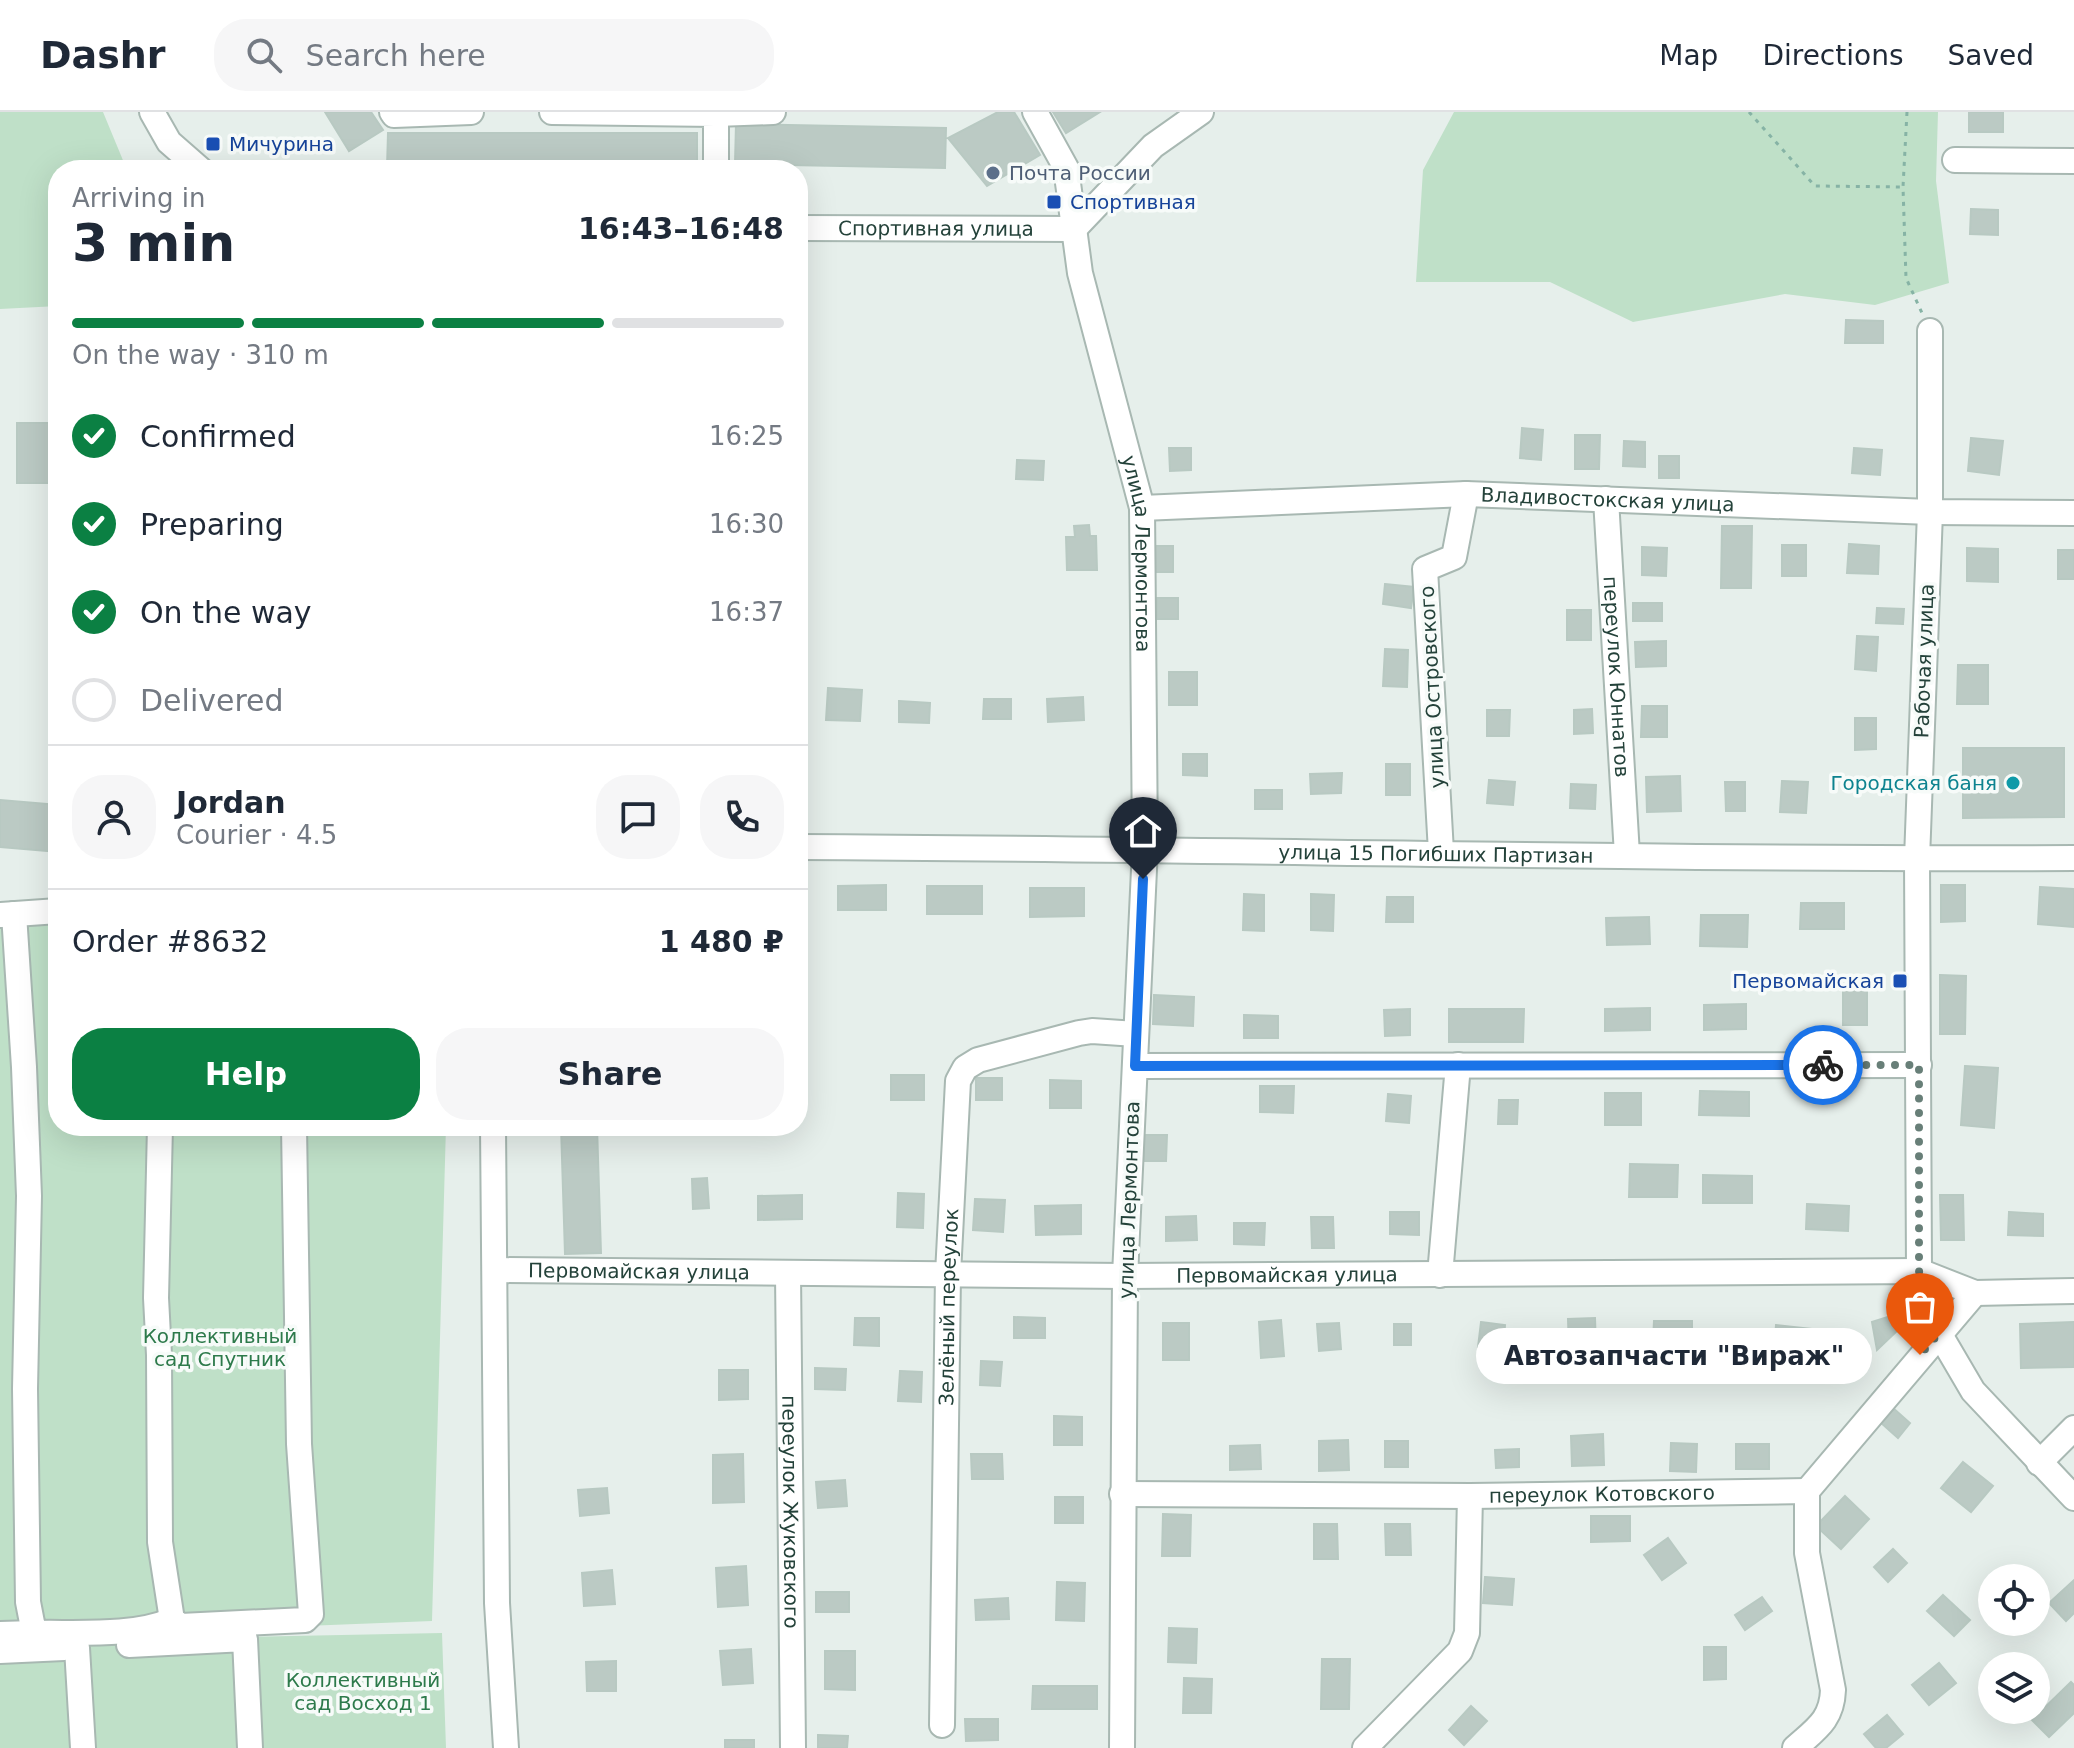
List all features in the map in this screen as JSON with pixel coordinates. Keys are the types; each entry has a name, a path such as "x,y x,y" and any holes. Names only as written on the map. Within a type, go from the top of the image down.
{"street":[{"path":"152,112 169,142 190,160"},
{"path":"392,112 394,115 471,112"},
{"path":"552,112 773,112"},
{"name":"улица Лермонтова","path":"1035,112 1066,168 1080,273 1142,508 1145,848 1125,1276 1122,1748"},
{"path":"1074,229 1153,146 1201,112"},
{"path":"716,114 716,160"},
{"path":"1955,160 2074,161"},
{"name":"Спортивная улица","path":"808,228 1074,229"},
{"name":"Рабочая улица","path":"1930,331 1930,512 1917,859 1919,1271 1939,1333 1973,1391 2074,1498"},
{"name":"Владивостокская улица","path":"1142,508 1466,494 1930,512 2074,513"},
{"name":"улица Островского","path":"1441,852 1425,569 1454,557 1466,494"},
{"name":"переулок Юннатов","path":"1606,499 1627,855"},
{"name":"улица 15 Погибших Партизан","path":"808,847 2074,858"},
{"path":"34,1633 28,1602 26,1465 28,1167 7,914 48,912"},
{"name":"Зелёный переулок","path":"942,1725 948,1274 958,1081 965,1068 978,1060 1079,1033 1136,1034"},
{"path":"1440,1275 1458,1065"},
{"path":"1135,1066 1919,1065"},
{"path":"160,1136 156,1298 160,1542 172,1620 181,1626 305,1620 311,1614 299,1444 294,1136"},
{"path":"493,1136 497,1603 506,1748"},
{"name":"Первомайская улица","path":"495,1270 1125,1276 1919,1271 1975,1293 2074,1291"},
{"name":"переулок Жуковского","path":"788,1274 793,1748"},
{"path":"1795,1748 1824,1721 1832,1707 1833,1690 1807,1553 1807,1491 1975,1293"},
{"path":"2039,1463 2074,1428"},
{"name":"переулок Котовского","path":"1122,1494 1470,1496 1807,1491"},
{"path":"1365,1748 1460,1651 1467,1633 1470,1496"},
{"path":"0,1634 156,1628 172,1620"},
{"path":"0,1651 245,1639 250,1748"},
{"path":"77,1648 83,1748"}],"path":[{"path":"1749,112 1815,186 1903,187"},
{"path":"1907,112 1903,187 1906,278 1930,331"}],"green space":[{"path":"0,112 103,112 123,160 48,160 48,307 0,309"},
{"path":"1454,112 1938,112 1936,181 1949,283 1875,305 1785,294 1633,322 1550,282 1416,282 1423,170"},
{"name":"Коллективный сад Спутник","path":"48,904 48,1136 446,1136 432,1621 0,1638 0,907"},
{"name":"Коллективный сад Восход 1","path":"442,1633 446,1748 0,1748 0,1647"}],"building":[{"path":"325,112 371,112 383,130 349,151"},
{"path":"998,112 1014,112 1040,155 987,186 948,138"},
{"path":"1053,112 1100,112 1066,133"},
{"path":"1969,112 2003,112 2003,132 1969,132"},
{"path":"736,124 946,128 945,168 808,165 808,160 735,160"},
{"path":"388,133 697,133 697,160 387,160"},
{"path":"1971,209 1998,210 1998,235 1970,234"},
{"path":"1846,320 1883,321 1883,343 1845,343"},
{"path":"17,423 48,423 48,483 17,483"},
{"path":"1522,428 1543,430 1541,460 1520,458"},
{"path":"1575,435 1600,435 1599,469 1575,469"},
{"path":"1971,438 2003,441 1999,475 1968,471"},
{"path":"1624,441 1645,442 1645,467 1623,466"},
{"path":"1169,448 1191,448 1191,470 1170,471"},
{"path":"1854,448 1882,450 1880,475 1852,473"},
{"path":"1659,456 1679,456 1679,478 1659,478"},
{"path":"1017,460 1044,461 1043,480 1016,479"},
{"path":"1089,525 1090,536 1096,536 1097,570 1067,570 1066,537 1075,537 1074,526"},
{"path":"1722,526 1752,526 1751,588 1721,588"},
{"path":"1849,544 1879,546 1878,574 1847,573"},
{"path":"1782,545 1806,545 1806,576 1782,576"},
{"path":"1154,546 1173,546 1173,572 1154,572"},
{"path":"1642,547 1667,548 1666,576 1642,575"},
{"path":"1967,548 1998,549 1998,582 1967,581"},
{"path":"2058,550 2074,550 2074,579 2058,579"},
{"path":"1385,584 1414,587 1411,608 1383,604"},
{"path":"1157,598 1178,598 1178,619 1157,619"},
{"path":"1633,603 1662,603 1662,621 1633,621"},
{"path":"1877,608 1904,609 1903,624 1876,623"},
{"path":"1567,610 1591,610 1591,640 1567,640"},
{"path":"1857,636 1878,637 1876,671 1855,669"},
{"path":"1666,641 1666,666 1636,667 1635,642"},
{"path":"1385,649 1408,650 1407,687 1383,686"},
{"path":"1958,665 1988,665 1988,704 1957,704"},
{"path":"1169,672 1197,672 1197,705 1169,705"},
{"path":"828,688 862,690 860,721 826,720"},
{"path":"1083,697 1084,720 1048,722 1047,699"},
{"path":"984,699 1011,699 1011,719 983,719"},
{"path":"899,701 930,703 929,723 899,722"},
{"path":"1642,706 1667,706 1667,737 1641,737"},
{"path":"1592,709 1593,733 1574,734 1574,710"},
{"path":"1487,710 1510,710 1509,736 1487,736"},
{"path":"1855,718 1876,718 1876,749 1855,750"},
{"name":"Городская баня","path":"1963,748 2064,748 2064,817 1963,818"},
{"path":"1183,754 1207,754 1207,776 1183,775"},
{"path":"1386,764 1410,764 1410,795 1386,795"},
{"path":"1342,773 1341,793 1311,794 1310,774"},
{"path":"1680,776 1681,811 1647,812 1646,777"},
{"path":"1489,780 1515,782 1513,805 1487,803"},
{"path":"1782,781 1808,782 1806,813 1780,812"},
{"path":"1725,782 1745,782 1745,811 1726,811"},
{"path":"1571,784 1596,785 1595,809 1570,808"},
{"path":"1255,790 1282,790 1282,809 1255,809"},
{"path":"0,800 48,804 48,851 0,847"},
{"path":"886,885 886,910 838,910 838,886"},
{"path":"1941,885 1965,885 1965,921 1941,922"},
{"path":"927,886 982,886 982,914 927,914"},
{"path":"2040,887 2074,889 2074,927 2038,924"},
{"path":"1030,888 1084,888 1084,916 1030,917"},
{"path":"1244,894 1264,895 1264,931 1243,930"},
{"path":"1311,894 1334,895 1333,931 1311,930"},
{"path":"1387,897 1413,897 1413,922 1386,922"},
{"path":"1801,903 1844,903 1844,929 1800,929"},
{"path":"1701,915 1748,915 1747,947 1700,946"},
{"path":"1649,917 1650,944 1607,945 1606,918"},
{"path":"1940,975 1966,976 1965,1034 1940,1034"},
{"path":"1843,989 1867,989 1867,1025 1843,1025"},
{"path":"1154,995 1194,997 1193,1026 1153,1024"},
{"path":"1746,1004 1746,1029 1704,1030 1704,1005"},
{"path":"1650,1008 1650,1030 1605,1031 1605,1009"},
{"path":"1410,1009 1410,1035 1385,1036 1384,1010"},
{"path":"1449,1009 1524,1009 1523,1042 1449,1042"},
{"path":"1244,1015 1278,1016 1278,1038 1244,1038"},
{"path":"1965,1066 1998,1068 1994,1128 1961,1125"},
{"path":"891,1075 924,1075 924,1100 891,1100"},
{"path":"976,1078 1002,1078 1002,1100 976,1100"},
{"path":"1050,1080 1081,1081 1081,1108 1050,1108"},
{"path":"1260,1086 1294,1086 1293,1113 1260,1112"},
{"path":"1700,1091 1749,1092 1749,1116 1699,1115"},
{"path":"1605,1093 1641,1093 1641,1125 1605,1125"},
{"path":"1388,1094 1411,1096 1409,1123 1386,1121"},
{"path":"1499,1100 1518,1100 1517,1124 1498,1124"},
{"path":"1144,1135 1167,1135 1166,1161 1144,1161"},
{"path":"561,1136 597,1136 601,1253 565,1254"},
{"path":"1630,1164 1678,1165 1677,1197 1629,1197"},
{"path":"1703,1175 1752,1176 1752,1203 1703,1203"},
{"path":"707,1178 709,1208 693,1209 692,1179"},
{"path":"898,1193 924,1194 923,1228 897,1227"},
{"path":"802,1195 802,1219 758,1220 758,1196"},
{"path":"1940,1195 1963,1195 1964,1240 1941,1240"},
{"path":"975,1199 1005,1200 1003,1232 973,1230"},
{"path":"1807,1204 1849,1206 1848,1231 1806,1229"},
{"path":"1081,1205 1081,1234 1036,1235 1035,1206"},
{"path":"1390,1212 1419,1212 1419,1235 1390,1234"},
{"path":"2009,1212 2043,1214 2043,1236 2008,1235"},
{"path":"1196,1216 1197,1240 1166,1241 1166,1217"},
{"path":"1311,1217 1333,1217 1334,1248 1312,1248"},
{"path":"1234,1223 1265,1223 1264,1245 1234,1244"},
{"path":"1900,1313 1900,1328 1877,1350 1872,1322"},
{"path":"1014,1317 1045,1318 1045,1338 1014,1338"},
{"path":"855,1318 879,1318 879,1346 854,1345"},
{"path":"1595,1318 1596,1348 1569,1349 1568,1319"},
{"path":"1281,1320 1284,1356 1261,1358 1259,1322"},
{"path":"1654,1321 1692,1321 1692,1342 1653,1341"},
{"path":"1481,1322 1505,1325 1503,1349 1478,1347"},
{"path":"2074,1322 2074,1367 2021,1368 2020,1324"},
{"path":"1163,1323 1189,1323 1189,1360 1163,1360"},
{"path":"1339,1323 1341,1349 1319,1351 1317,1324"},
{"path":"1394,1324 1411,1324 1411,1345 1394,1345"},
{"path":"1776,1325 1811,1329 1809,1355 1774,1351"},
{"path":"981,1361 1002,1362 1000,1386 980,1385"},
{"path":"815,1368 846,1369 845,1390 815,1389"},
{"path":"719,1370 748,1370 748,1399 719,1400"},
{"path":"900,1371 922,1372 921,1402 898,1401"},
{"path":"1893,1408 1910,1423 1898,1438 1880,1422"},
{"path":"1054,1416 1082,1417 1082,1445 1054,1445"},
{"path":"1603,1434 1604,1465 1572,1466 1571,1436"},
{"path":"1348,1440 1349,1470 1319,1471 1319,1441"},
{"path":"1385,1441 1408,1441 1408,1467 1385,1467"},
{"path":"1671,1443 1697,1444 1696,1472 1670,1471"},
{"path":"1736,1444 1769,1444 1769,1469 1736,1469"},
{"path":"1260,1445 1261,1469 1230,1470 1230,1446"},
{"path":"1519,1449 1519,1467 1496,1468 1495,1450"},
{"path":"743,1454 744,1502 713,1503 713,1455"},
{"path":"971,1454 1002,1454 1003,1479 972,1479"},
{"path":"1963,1462 1993,1486 1971,1512 1941,1488"},
{"path":"845,1480 847,1506 818,1508 816,1482"},
{"path":"607,1488 609,1513 580,1516 578,1490"},
{"path":"1845,1496 1869,1519 1841,1549 1816,1526"},
{"path":"1055,1497 1083,1497 1083,1523 1055,1523"},
{"path":"1163,1514 1191,1515 1190,1556 1162,1556"},
{"path":"1591,1516 1630,1516 1630,1541 1591,1542"},
{"path":"1314,1524 1337,1524 1338,1559 1314,1559"},
{"path":"1385,1524 1410,1524 1411,1555 1386,1555"},
{"path":"1668,1538 1686,1563 1662,1580 1644,1555"},
{"path":"1893,1549 1907,1563 1888,1582 1874,1567"},
{"path":"746,1566 748,1605 718,1607 716,1568"},
{"path":"612,1570 615,1604 584,1606 582,1573"},
{"path":"1485,1577 1514,1579 1512,1605 1483,1603"},
{"path":"2074,1580 2074,1613 2066,1621 2050,1602"},
{"path":"1057,1582 1085,1583 1084,1621 1056,1620"},
{"path":"816,1592 849,1592 849,1612 816,1612"},
{"path":"1943,1595 1970,1620 1954,1636 1927,1611"},
{"path":"1762,1597 1772,1611 1745,1630 1735,1615"},
{"path":"1008,1598 1009,1619 976,1620 975,1600"},
{"path":"1169,1628 1197,1629 1196,1663 1168,1662"},
{"path":"1704,1647 1726,1647 1726,1679 1704,1680"},
{"path":"751,1649 753,1683 723,1685 720,1651"},
{"path":"825,1651 855,1651 855,1690 825,1689"},
{"path":"1322,1659 1350,1659 1349,1709 1321,1709"},
{"path":"616,1661 616,1691 587,1691 586,1662"},
{"path":"1939,1663 1956,1683 1929,1705 1912,1685"},
{"path":"1184,1678 1212,1679 1211,1713 1183,1713"},
{"path":"2071,1682 2074,1685 2074,1713 2049,1737 2036,1724 2050,1724 2050,1702"},
{"path":"1033,1686 1097,1686 1097,1709 1032,1709"},
{"path":"1471,1706 1487,1721 1464,1745 1449,1730"},
{"path":"1887,1715 1903,1734 1886,1748 1876,1748 1864,1734"},
{"path":"965,1719 998,1719 998,1740 966,1741"},
{"path":"818,1735 848,1736 847,1748 818,1748"},
{"path":"725,1740 754,1740 754,1748 725,1748"}],"way so far":[{"path":"1823,1065 1919,1065 1919,1271 1939,1333 1920,1355"}],"place":[{"name":"Мичурина","path":"213,144"},
{"name":"Почта России","path":"993,173"},
{"name":"Спортивная","path":"1054,202"},
{"name":"Городская баня","path":"2013,783"},
{"name":"Первомайская","path":"1900,981"},
{"name":"Автозапчасти \"Вираж\"","path":"1920,1355"}],"route":[{"path":"1143,879 1135,1066 1823,1065"}]}
